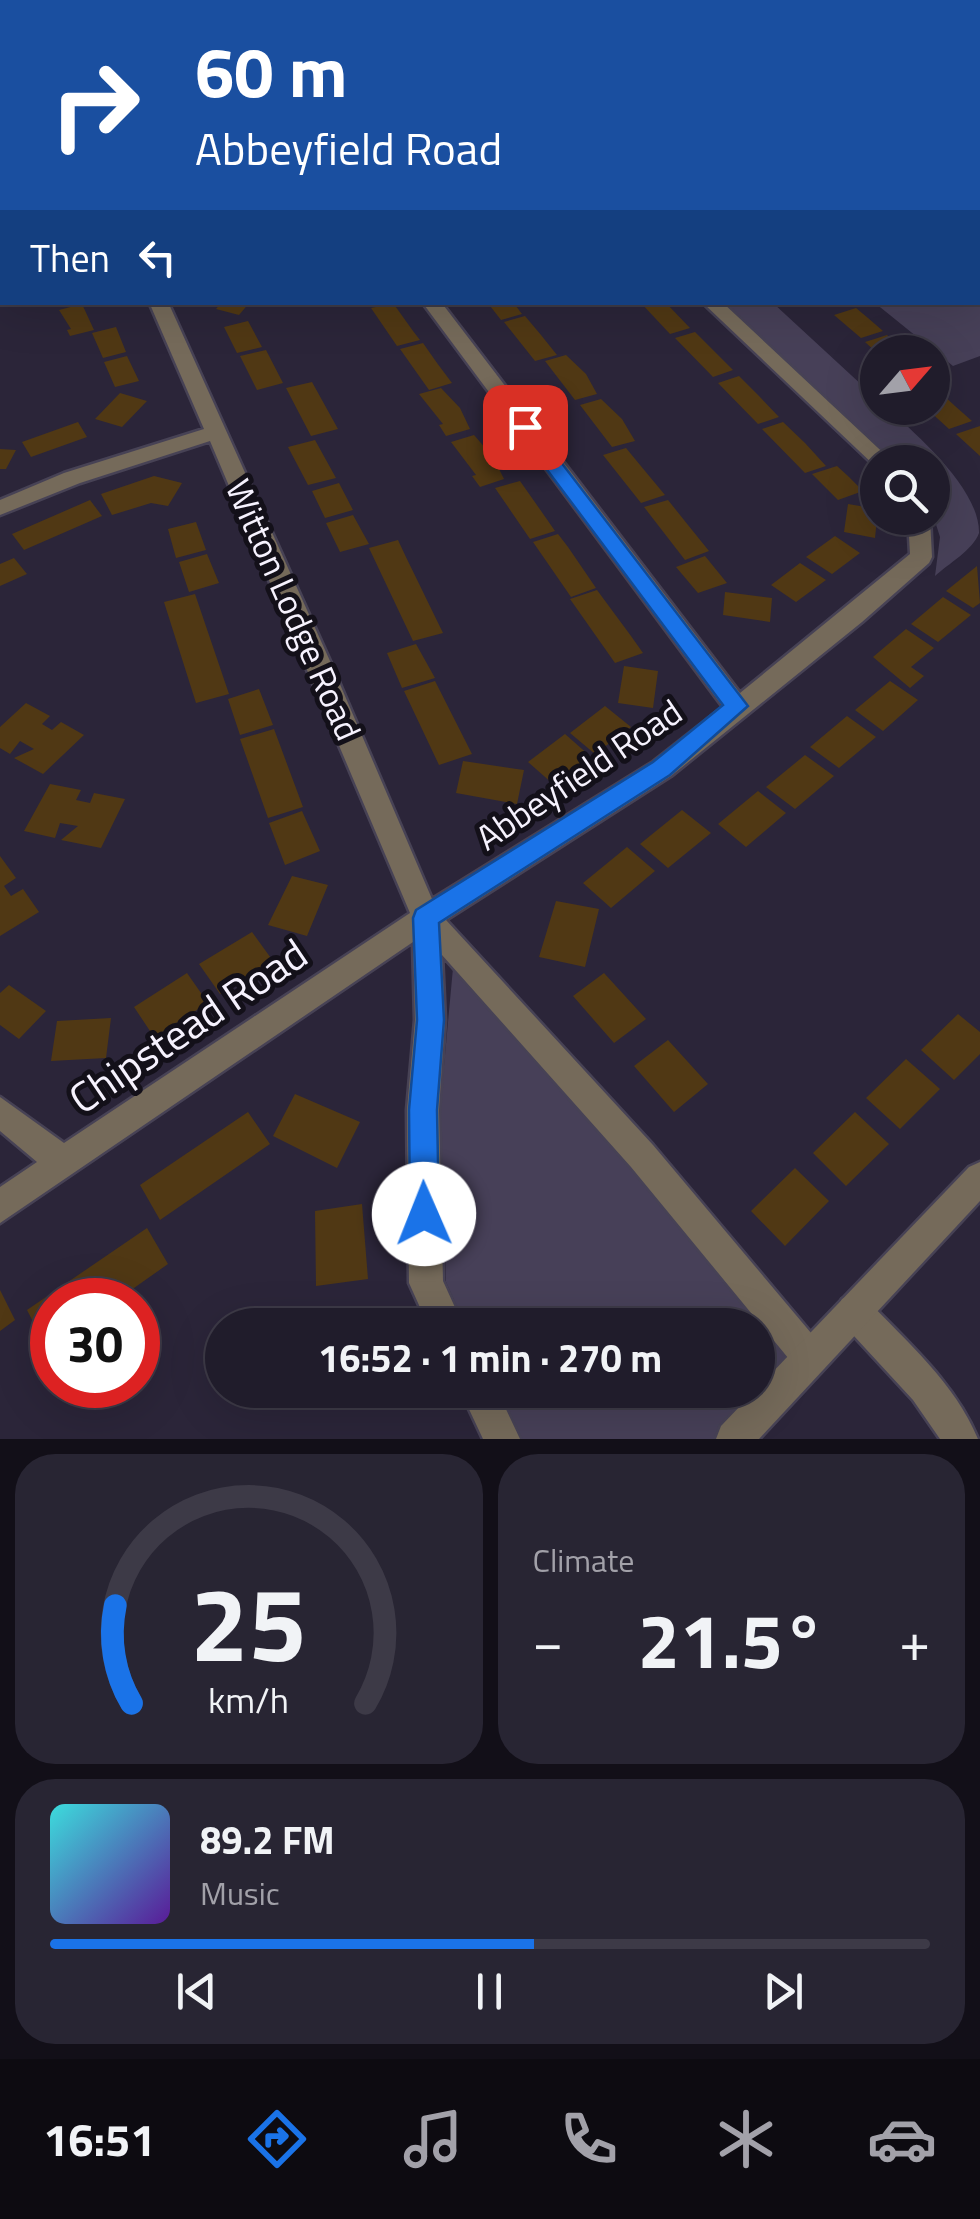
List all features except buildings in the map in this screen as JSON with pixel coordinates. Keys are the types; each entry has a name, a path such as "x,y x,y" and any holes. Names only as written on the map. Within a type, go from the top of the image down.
{"street":[{"name":"Witton Lodge Road","path":"159,305 426,918 642,1156 810,1358"},
{"path":"433,305 736,706"},
{"path":"714,305 865,445"},
{"path":"0,508 72,478 215,432"},
{"name":"Abbeyfield Road","path":"426,918 662,768 854,616 921,557 920,535"},
{"name":"Witton Lodge Road","path":"426,918 430,1020 423,1110 426,1283 438,1308"},
{"name":"Chipstead Road","path":"0,1207 150,1101 426,918"},
{"path":"0,1112 64,1163"},
{"path":"734,1439 980,1178"},
{"path":"854,1311 916,1376 948,1416 960,1439"},
{"path":"487,1408 502,1439"}],"shaded area":[{"path":"725,305 775,305 860,383 860,425 905,425 927,445 876,445"},
{"path":"877,305 980,305 980,356 953,366 950,335 915,335"},
{"path":"950,471 977,516 979,533 966,551 935,576 940,537 950,535"},
{"path":"453,968 754,1308 457,1308 446,1282 440,1109"},
{"path":"775,1332 800,1360 775,1384"},
{"path":"505,1408 750,1408 717,1439 522,1439"}],"route":[{"path":"424,1214 423,1110 430,1020 426,918 662,768 736,706 525,427"}]}
